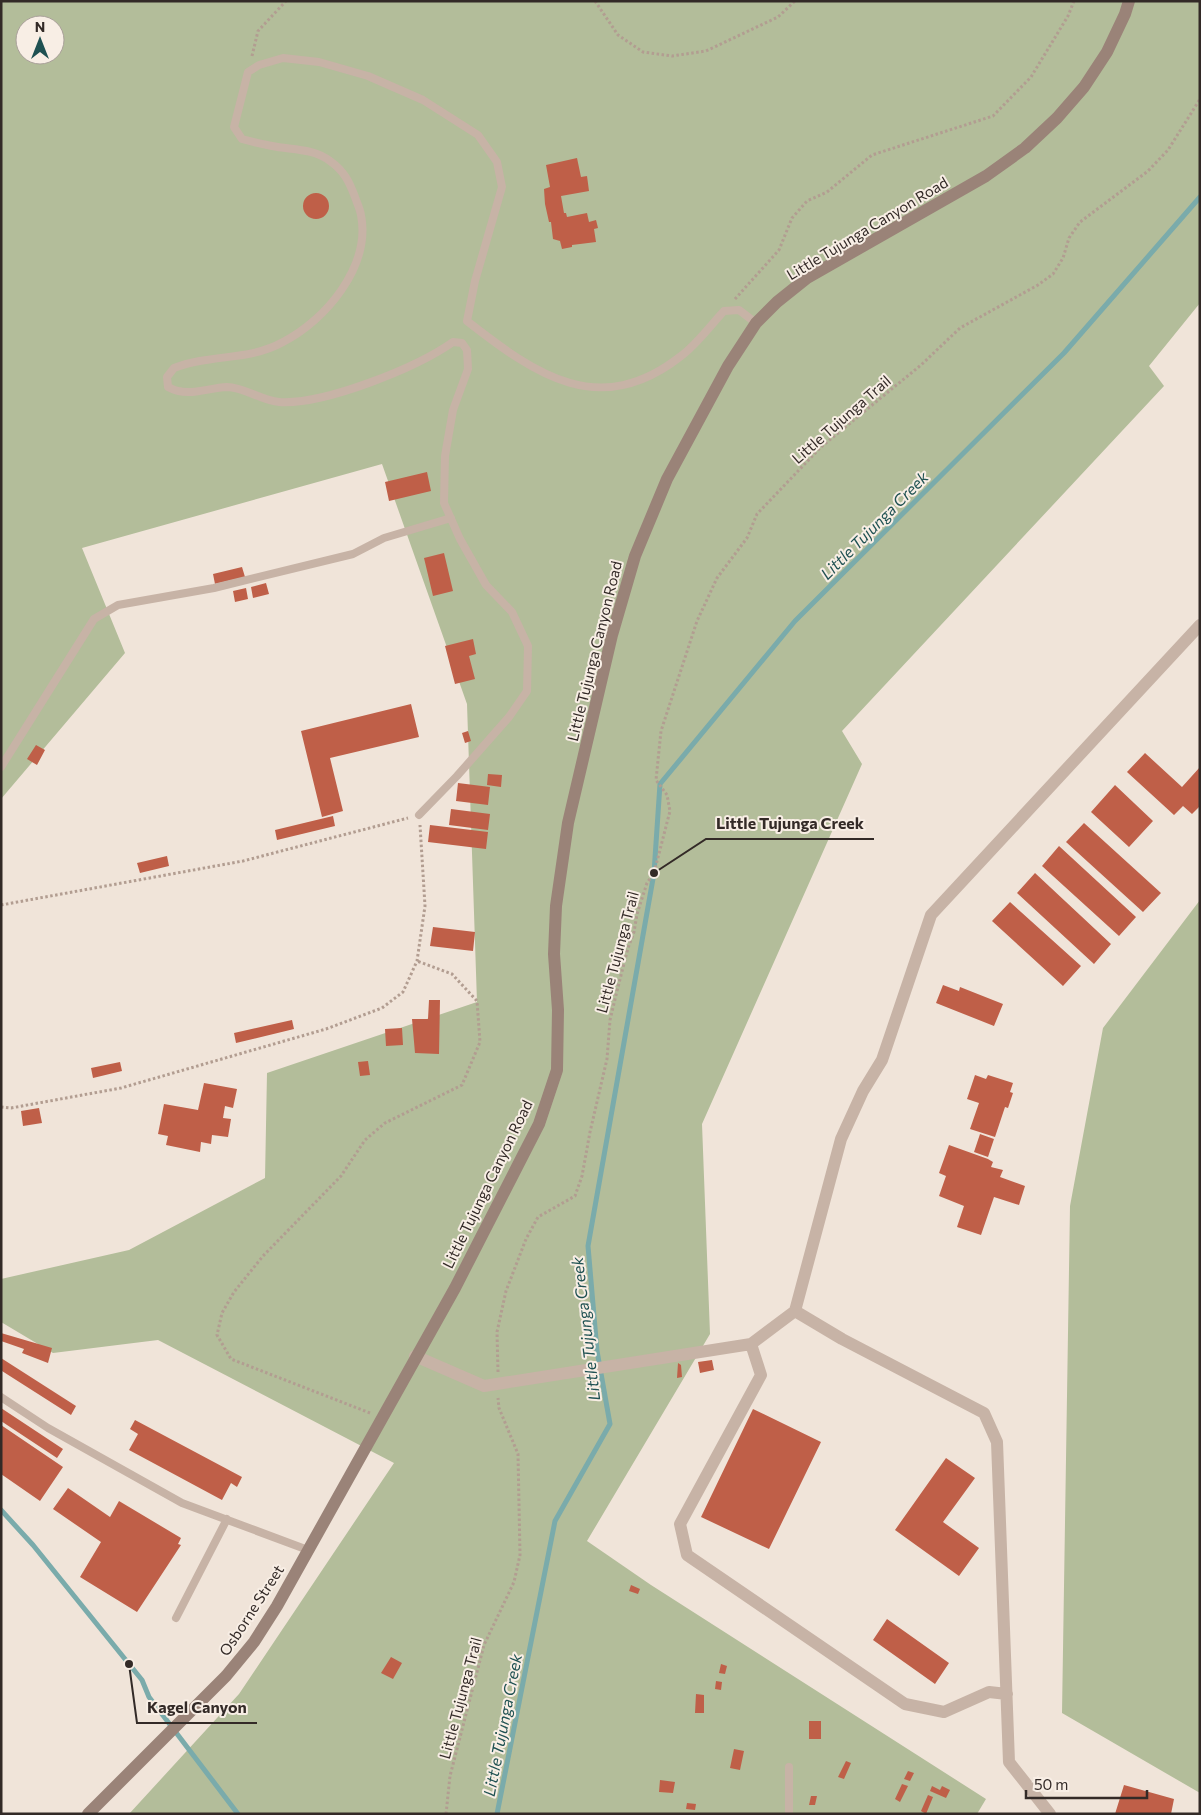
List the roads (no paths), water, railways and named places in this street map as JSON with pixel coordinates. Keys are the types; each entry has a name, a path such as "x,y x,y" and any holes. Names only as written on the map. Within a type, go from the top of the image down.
{"main road":[{"name":"Little Tujunga Canyon Road","path":"368,1442 455,1288 539,1124 557,1070 558,1010 554,954 556,906 568,823 612,635 635,556 667,479 728,366 756,323 777,302 807,278 972,184 1025,148 1084,87 1106,52 1125,14 1129,1"},
{"name":"Osborne Street","path":"88,1814 226,1676 254,1642 368,1442"}],"street":[{"path":"415,1356 484,1386 751,1344 796,1311 841,1139 863,1091 882,1060 931,915 1200,624"},
{"path":"796,1311 842,1339 984,1413 997,1442 1010,1762 1050,1814"},
{"path":"751,1344 761,1374 680,1524 687,1555 905,1704 944,1712 989,1692 1007,1694"}],"lane":[{"path":"419,815 457,776 509,717 528,691 528,646 512,612 486,585 460,540 444,503 445,456 453,410 468,369 467,350 462,343 453,342 391,376 313,398 278,402 230,387 180,394 168,388 167,378 174,368 213,358 243,356 266,351 305,328 328,310 342,290 360,250 361,215 346,175 328,159 300,149 272,146 242,139 234,127 248,72 259,65 283,58 319,62 368,76 424,100 478,134 496,162 502,187 475,280 467,321 520,360 561,382 597,389 626,386 651,377 682,355 724,311 739,310 756,323"},
{"path":"1,767 94,619 118,605 214,588 353,554 384,538 451,518"},
{"path":"1,1397 48,1428 182,1503 308,1550"},
{"path":"176,1618 227,1519"},
{"path":"789,1766 789,1814"}],"waterway":[{"name":"Little Tujunga Creek","path":"497,1814 555,1521 610,1424 597,1351 588,1246 654,873 660,784 795,621 1064,353 1200,197"},
{"path":"1,1510 33,1545 142,1680 149,1697 238,1814"}],"place":[{"name":"Little Tujunga Creek","path":"654,873"},
{"name":"Kagel Canyon","path":"129,1664"}]}
